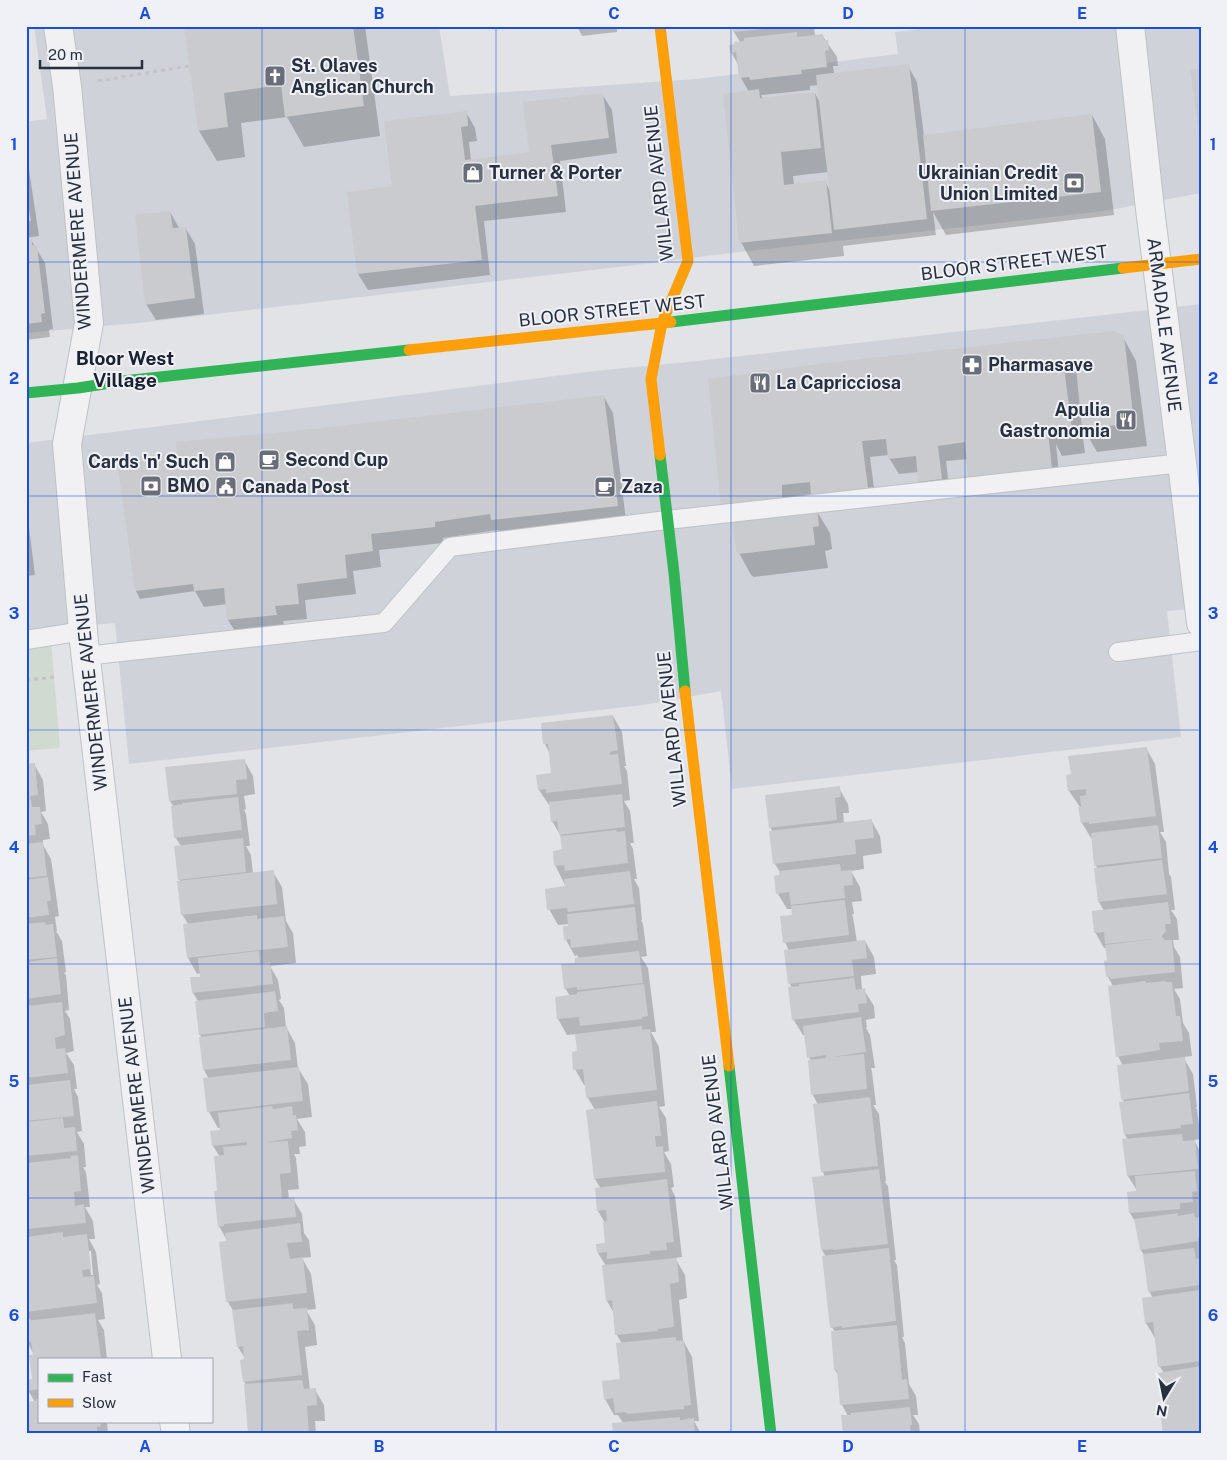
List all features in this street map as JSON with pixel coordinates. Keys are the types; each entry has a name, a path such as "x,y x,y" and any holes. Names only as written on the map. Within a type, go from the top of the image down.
{"street":[{"name":"WINDERMERE AVENUE","path":"58,26 66,86 89,323 67,444 84,643 167,1358"},
{"name":"WILLARD AVENUE","path":"660,26 688,261 662,323 651,379 771,1434"},
{"name":"ARMADALE AVENUE","path":"1130,26 1182,462 1197,556 1201,623"},
{"name":"BLOOR STREET WEST","path":"26,393 662,323 1201,259"}],"lane":[{"path":"26,640 84,643 384,622 450,547 666,520 1182,462"},
{"path":"1118,652 1201,642"}],"path":[{"path":"96,81 189,66"},
{"path":"26,680 62,676"}],"shaded area":[{"path":"34,26 439,26 450,96 697,79 898,54 895,32 948,26 1201,26 1201,193 1104,211 138,323 26,333 26,122 47,119"},
{"path":"1201,304 1201,608 1167,611 1181,737 732,789 721,691 643,705 129,764 115,623 26,631 26,443 595,371"},
{"path":"50,627 60,748 26,751 26,631"}],"building":[{"name":"St. Olaves Anglican Church","path":"184,26 209,26 209,29 231,26 353,26 364,106 285,117 281,85 224,93 228,127 198,131"},
{"path":"733,26 774,26 774,28 733,32"},
{"path":"797,32 797,37 823,34 824,40 828,40 829,50 825,51 827,67 801,70 802,74 750,80 749,77 739,78 736,52 730,53 729,45 735,44 734,42 744,41 744,38"},
{"path":"909,64 927,219 834,230 816,75"},
{"path":"1201,69 1201,139 1200,139 1190,70"},
{"path":"759,89 760,98 815,92 821,148 781,152 784,185 826,180 832,233 739,243 723,94"},
{"name":"Turner & Porter","path":"603,93 609,138 551,145 558,196 475,206 482,260 357,274 347,192 392,186 384,121 467,111 468,126 461,127 465,160 529,152 523,102"},
{"path":"1092,114 1101,192 931,211 923,135"},
{"path":"27,199 31,221 26,221"},
{"path":"170,211 173,228 186,227 195,298 145,305 135,215"},
{"path":"32,239 32,245 37,246 45,313 41,314 42,322 26,324 26,240"},
{"path":"1114,331 1124,336 1134,423 1082,429 1076,367 1071,361 1064,367 1072,429 1048,432 1052,468 968,479 965,442 938,446 942,479 918,482 916,456 888,459 886,439 862,441 868,488 811,496 810,482 782,485 782,500 721,506 708,379 825,363"},
{"path":"604,395 618,506 491,520 490,514 435,522 435,527 371,534 373,551 345,555 347,578 297,584 299,604 275,606 277,615 227,620 224,588 194,591 193,584 135,591 117,460 177,452 176,442 304,430"},
{"path":"817,508 819,526 813,527 815,545 739,554 736,551 732,518"},
{"path":"613,715 618,750 610,752 610,755 618,754 622,784 546,793 546,789 538,790 536,775 551,773 548,744 543,744 541,723"},
{"path":"1147,747 1156,816 1089,824 1089,822 1081,823 1078,807 1081,807 1080,796 1086,795 1086,789 1068,791 1066,775 1071,774 1068,756"},
{"path":"245,759 247,779 236,780 237,794 169,801 165,767"},
{"path":"35,763 38,795 26,798 26,764"},
{"path":"840,786 841,797 835,798 837,820 769,828 765,795"},
{"path":"622,794 625,827 559,835 557,821 551,822 549,802"},
{"path":"238,797 242,830 174,838 171,806 182,803"},
{"path":"31,799 32,807 40,807 42,824 35,825 36,835 26,836 26,800"},
{"path":"872,819 874,838 855,840 856,854 773,864 769,831"},
{"path":"1158,825 1162,858 1094,866 1091,833"},
{"path":"616,830 617,832 625,831 628,863 565,871 564,865 554,866 553,851 562,849 560,836"},
{"path":"243,838 246,872 178,880 174,846"},
{"path":"43,842 47,876 26,878 26,844"},
{"path":"1162,860 1167,894 1098,902 1094,868"},
{"path":"840,864 841,871 852,870 853,885 844,886 845,898 791,905 789,892 776,894 774,876 779,875 779,871"},
{"path":"274,870 277,904 181,915 177,881"},
{"path":"630,871 634,904 568,912 567,908 547,910 545,889 565,886 564,879"},
{"path":"48,877 51,901 47,901 49,915 26,918 26,880"},
{"path":"845,900 849,935 783,943 780,916 792,915 791,906"},
{"path":"1168,902 1171,924 1165,924 1166,931 1162,938 1164,940 1172,940 1175,972 1110,979 1110,977 1106,977 1104,961 1107,960 1105,945 1153,939 1105,944 1104,932 1094,933 1092,911"},
{"path":"635,907 638,940 571,948 570,939 564,940 563,926 568,926 567,914"},
{"path":"257,915 257,919 284,916 288,947 187,958 183,924"},
{"path":"45,922 46,925 53,924 57,957 26,960 26,924"},
{"path":"865,940 867,958 852,960 854,976 788,984 784,950"},
{"path":"259,951 260,964 270,962 273,984 192,993 190,977 200,977 198,958"},
{"path":"639,951 643,983 577,990 577,987 564,989 561,964 575,963 575,958"},
{"path":"57,958 61,994 26,999 26,962"},
{"path":"854,978 856,990 865,988 867,1003 858,1004 859,1012 792,1020 788,987"},
{"path":"1146,981 1146,983 1172,982 1176,1016 1180,1016 1183,1041 1159,1043 1160,1050 1116,1057 1108,986"},
{"path":"644,984 648,1016 642,1017 642,1019 580,1026 579,1017 557,1019 555,997 577,994 577,992"},
{"path":"275,991 278,1011 264,1013 265,1027 199,1035 195,1001"},
{"path":"62,1002 65,1035 55,1038 56,1049 65,1048 68,1073 26,1078 26,1006"},
{"path":"861,1017 866,1052 832,1057 864,1054 867,1089 811,1095 808,1060 826,1058 826,1055 807,1058 803,1026"},
{"path":"287,1026 291,1060 203,1070 199,1037"},
{"path":"642,1026 642,1030 650,1029 657,1090 586,1098 583,1069 573,1070 572,1052 577,1051 575,1034"},
{"path":"1185,1057 1189,1091 1121,1100 1117,1065"},
{"path":"299,1067 303,1101 207,1112 203,1078"},
{"path":"70,1080 74,1116 26,1121 26,1085"},
{"path":"1189,1093 1193,1124 1181,1125 1181,1128 1124,1135 1119,1102"},
{"path":"870,1097 878,1166 821,1172 813,1104"},
{"path":"657,1101 661,1136 655,1136 656,1147 663,1146 665,1172 594,1179 586,1110"},
{"path":"272,1106 273,1109 292,1106 293,1115 296,1115 298,1130 291,1131 292,1138 267,1142 288,1141 291,1173 280,1174 282,1199 294,1197 296,1217 224,1224 224,1226 218,1227 214,1191 217,1191 214,1156 224,1155 223,1147 247,1145 247,1142 212,1146 210,1131 220,1130 218,1113"},
{"path":"63,1118 64,1128 75,1127 77,1151 26,1156 26,1122"},
{"path":"1182,1134 1183,1141 1195,1140 1198,1169 1127,1176 1122,1139"},
{"path":"78,1155 81,1191 74,1192 75,1206 84,1204 86,1223 26,1229 26,1163 71,1158 70,1156"},
{"path":"879,1169 888,1244 821,1250 812,1177"},
{"path":"1195,1171 1197,1191 1192,1192 1193,1202 1180,1203 1180,1209 1129,1213 1127,1192 1136,1191 1135,1176"},
{"path":"667,1179 674,1242 666,1243 667,1250 650,1251 650,1254 607,1259 607,1252 597,1253 596,1244 605,1243 603,1222 607,1221 606,1210 597,1211 595,1188"},
{"path":"1178,1213 1178,1216 1194,1213 1195,1218 1201,1217 1201,1238 1198,1238 1199,1241 1140,1250 1134,1219"},
{"path":"300,1223 302,1242 287,1243 290,1259 303,1257 307,1293 226,1302 219,1242 226,1241 225,1233"},
{"path":"63,1232 63,1237 87,1234 91,1269 82,1270 83,1277 94,1276 97,1303 26,1312 26,1237"},
{"path":"889,1248 896,1321 830,1328 822,1256"},
{"path":"1194,1248 1196,1259 1201,1258 1201,1285 1148,1292 1143,1254"},
{"path":"677,1258 679,1282 670,1284 674,1327 658,1329 658,1331 615,1335 612,1300 606,1301 602,1265"},
{"path":"1200,1290 1201,1361 1158,1367 1153,1322 1145,1323 1142,1298"},
{"path":"293,1303 293,1309 307,1308 309,1330 297,1331 302,1375 243,1382 240,1360 244,1359 243,1346 237,1347 232,1310"},
{"path":"95,1313 101,1358 38,1358 38,1389 27,1391 26,1380 32,1379 29,1355 33,1355 31,1342 26,1342 26,1321"},
{"path":"897,1325 902,1380 907,1379 909,1399 840,1405 837,1370 834,1370 831,1331"},
{"path":"676,1337 676,1341 684,1340 691,1405 684,1406 684,1409 627,1414 626,1412 615,1413 613,1398 604,1400 602,1381 620,1379 616,1343"},
{"path":"1201,1366 1201,1434 1163,1434 1160,1410 1163,1409 1158,1373"},
{"path":"302,1380 304,1389 316,1388 317,1405 307,1406 309,1434 248,1434 244,1384"},
{"path":"38,1399 38,1422 100,1422 101,1426 97,1427 97,1434 29,1434 26,1402"},
{"path":"910,1407 911,1434 843,1434 841,1415"},
{"path":"680,1417 680,1420 694,1418 695,1434 613,1434 612,1423"}],"traffic: fast":[{"path":"671,322 1123,268"},
{"path":"26,393 409,350"},
{"path":"660,455 685,691"},
{"path":"729,1066 771,1434"}],"traffic: slow":[{"path":"660,26 688,261 662,323 651,379 660,455"},
{"path":"1123,268 1201,259"},
{"path":"409,350 671,322"},
{"path":"685,691 729,1066"}],"place":[{"name":"St. Olaves Anglican Church","path":"275,76"},
{"name":"Turner & Porter","path":"473,173"},
{"name":"Ukrainian Credit Union Limited","path":"1074,183"},
{"name":"Pharmasave","path":"972,365"},
{"name":"La Capricciosa","path":"760,383"},
{"name":"Apulia Gastronomia","path":"1126,420"},
{"name":"Second Cup","path":"269,460"},
{"name":"Cards 'n' Such","path":"225,462"},
{"name":"BMO","path":"151,486"},
{"name":"Canada Post","path":"226,487"},
{"name":"Zaza","path":"605,487"}],"district":[{"name":"Bloor West Village","path":"125,369"}]}
